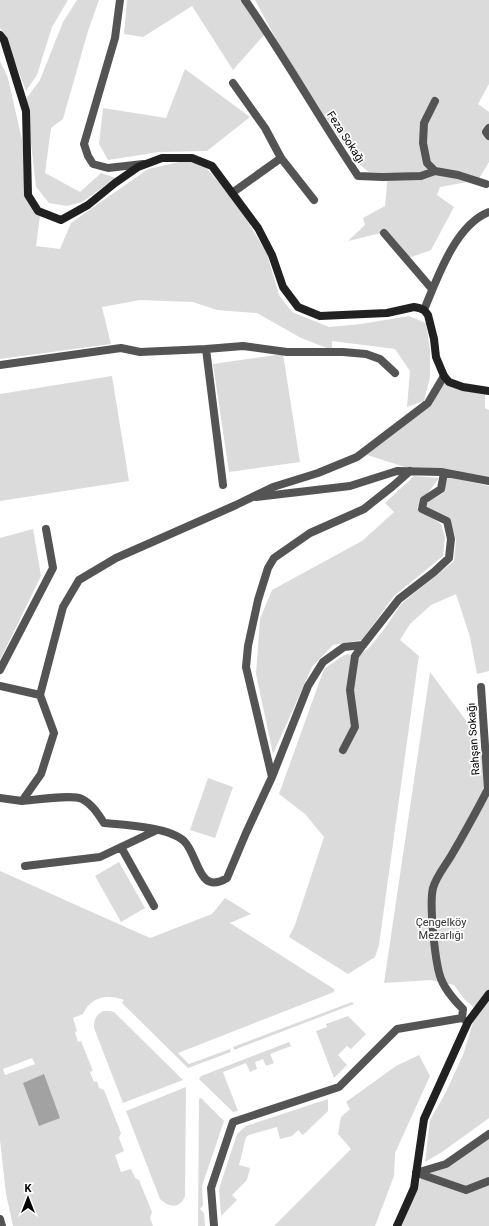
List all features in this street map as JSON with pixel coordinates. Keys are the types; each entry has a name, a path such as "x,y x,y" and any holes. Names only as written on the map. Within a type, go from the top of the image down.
{"street":[{"path":"120,0 115,38 84,144 88,156 93,164 108,168 146,164"},
{"name":"Feza Sokağı","path":"245,0 261,22 331,136 358,176 421,176 435,171 458,175 488,184"},
{"path":"0,35 4,40 26,111 28,195 38,212 61,220 88,205 138,167 162,158 192,158 212,166 258,228 272,255 283,287 298,307 320,316 387,313 414,307 424,310 428,315 434,339 436,357 444,376 449,382 463,387 489,391"},
{"path":"233,83 265,128 281,158 314,200"},
{"path":"435,101 424,123 423,143 427,163 435,171"},
{"path":"489,128 486,132 489,136"},
{"path":"232,193 281,158"},
{"path":"424,310 443,263 465,229 489,212"},
{"path":"384,233 432,289"},
{"path":"0,365 121,348 140,352 243,346 287,352 342,352 366,354 380,359 395,373"},
{"path":"206,349 223,485"},
{"path":"22,801 41,774 54,733 40,695 63,607 79,580 116,558 274,487 318,473 357,457 428,403 444,376"},
{"path":"251,498 350,486 397,471 444,473 489,481"},
{"path":"272,777 246,667 248,646 258,600 268,568 274,558 310,533 364,509 410,471"},
{"path":"343,750 355,727 350,690 355,656 399,599 434,572 449,558 451,538 447,521 422,509 424,500 441,489 444,473"},
{"path":"0,670 53,568 46,529"},
{"path":"0,798 22,801 60,797 82,799 95,809 104,822 158,830 177,836 185,842 191,850 206,880 213,883 221,882 227,878 272,777 308,686 323,662 344,647 362,645"},
{"path":"0,686 40,695"},
{"name":"Rahşan Sokağı","path":"480,687 488,789"},
{"path":"465,1020 463,1009 451,996 440,978 436,960 432,906 433,888 488,789"},
{"path":"24,866 100,857 158,830"},
{"path":"121,847 154,906"},
{"path":"397,1226 414,1188 424,1119 465,1020 489,994"},
{"path":"214,1226 211,1188 233,1122 338,1087 397,1029 465,1020"},
{"path":"416,1173 446,1164 489,1134"},
{"path":"416,1173 466,1190 489,1181"},
{"path":"0,1218 2,1226"}],"green space":[{"path":"0,0 68,0 52,27 37,75 26,91 5,36 0,28"},
{"path":"77,0 99,0 88,31 63,119 51,128 45,173 80,192 101,173 116,178 82,202 67,206 49,203 36,187 26,99 40,80 63,22"},
{"path":"127,0 248,0 264,35 233,70 192,6 143,37 124,34"},
{"path":"255,0 489,0 489,84 478,104 489,112 489,124 485,128 489,135 489,162 478,180 440,187 437,195 454,207 431,250 403,260 381,233 348,241 365,225 363,218 385,206 388,173 369,172 355,161 289,63"},
{"path":"0,61 8,78 22,140 28,197 40,216 36,246 60,249 71,223 148,169 197,158 235,200 267,254 279,295 292,312 329,327 361,324 409,316 426,323 430,350 430,377 424,401 407,407 410,371 395,349 332,341 332,350 301,338 257,313 217,310 193,302 140,300 102,307 111,344 0,359"},
{"path":"185,69 250,117 207,151 159,152 108,160 99,144 103,108 166,118"},
{"path":"283,354 300,462 229,472 213,364"},
{"path":"112,376 129,481 0,501 0,394"},
{"path":"444,381 485,394 485,408 489,410 489,478 408,468 364,454 432,405"},
{"path":"414,476 439,478 417,508 441,524 445,537 443,556 394,596 362,640 333,645 312,667 273,754 256,674 260,619 272,590 362,541 394,512 385,503"},
{"path":"448,477 489,486 489,671 477,674 470,637 456,594 431,605 410,624 400,640 419,656 379,945 375,957 348,974 289,937 295,925 324,837 305,814 279,794 324,669 344,655 348,654 355,656 368,649 402,603 454,561 456,540 450,518 427,507 428,502 443,493"},
{"path":"33,529 41,576 0,660 0,538"},
{"name":"Çengelköy Mezarlığı","path":"430,672 470,726 489,776 489,1118 442,1152 425,1162 430,1120 446,1092 463,1055 477,1010 465,1000 454,985 431,980 384,983"},
{"path":"208,778 233,787 215,838 190,830"},
{"path":"119,862 145,908 121,922 95,876"},
{"path":"0,871 150,938 212,914 225,898 251,914 230,923 334,989 334,992 178,1053 189,1064 230,1049 231,1052 188,1068 122,1003 124,1000 112,997 100,998 91,1003 83,1014 73,1018 77,1031 75,1032 78,1042 81,1041 93,1071 90,1072 94,1082 97,1081 99,1088 104,1090 121,1133 119,1138 124,1151 115,1155 121,1172 131,1169 135,1178 139,1180 152,1212 150,1218 153,1226 13,1226 6,1194 0,1140","holes":["32,1058 35,1064 5,1075 3,1069"]},
{"path":"352,1002 354,1004 234,1050 233,1047"},
{"path":"103,1011 114,1012 183,1080 123,1103 94,1028 96,1018"},
{"path":"348,1016 366,1034 351,1049 347,1046 338,1055 347,1065 334,1078 316,1031 327,1027 326,1024"},
{"path":"289,1042 291,1046 270,1054 274,1063 266,1066 263,1059 255,1062 257,1069 250,1072 246,1063 223,1072 238,1111 233,1112 199,1079 201,1076"},
{"path":"419,1055 430,1076 395,1153 394,1176 375,1226 274,1226 351,1149 338,1134 341,1117 350,1109 346,1102 396,1066"},
{"path":"186,1087 185,1196 180,1203 174,1206 163,1202 160,1199 126,1111"},
{"path":"201,1098 224,1121 202,1186 203,1205 200,1209 204,1213 205,1226 198,1226 199,1099"},
{"path":"328,1099 328,1111 303,1135 298,1130 292,1136 280,1139 277,1127 246,1137 239,1165 250,1168 247,1180 232,1195 237,1200 221,1216 219,1189 237,1134 246,1126"},
{"path":"489,1136 489,1226 402,1226 423,1173"}],"shaded area":[{"path":"44,1074 60,1118 39,1126 23,1083"}]}
